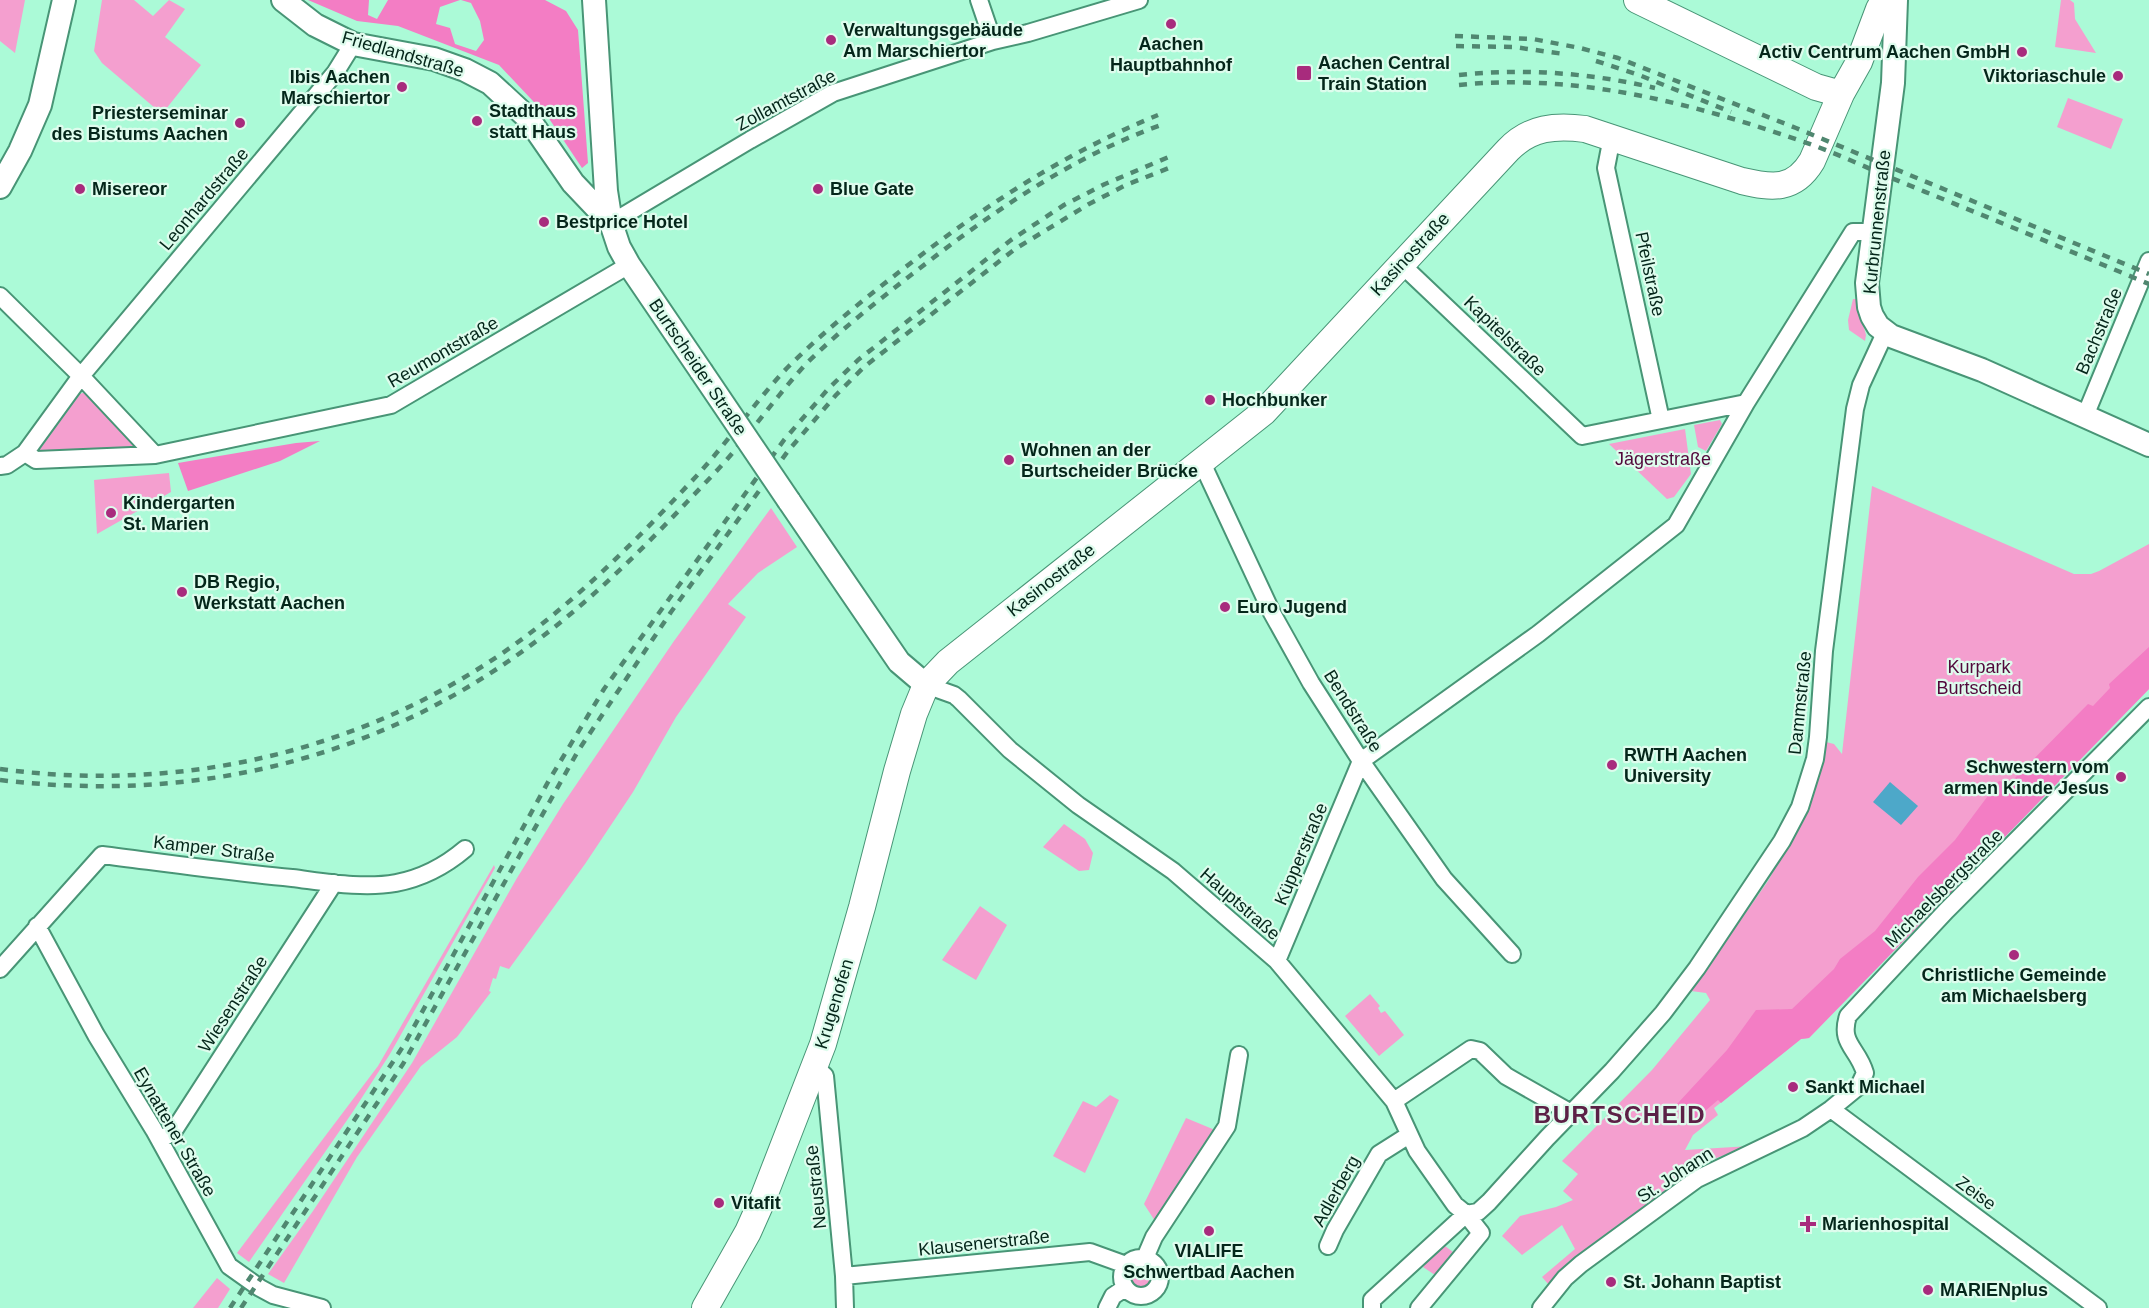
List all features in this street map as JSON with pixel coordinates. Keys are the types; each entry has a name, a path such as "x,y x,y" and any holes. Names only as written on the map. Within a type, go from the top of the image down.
{"main road":[{"path":"0,187 20,151 40,105 64,0"},
{"name":"Friedlandstraße","path":"284,0 315,25 353,44 434,59 465,70 490,83 528,118 573,183 611,224"},
{"name":"Burtscheider Straße","path":"594,0 606,191 611,224 619,247 899,662 926,685"},
{"path":"1637,0 1816,87 1840,94"},
{"name":"Kasinostraße","path":"926,685 948,662 1264,412 1521,138 1536,130 1562,126 1585,129 1742,181 1764,186 1780,186 1793,181 1806,171 1840,94 1859,62 1884,0"},
{"name":"Kurbrunnenstraße","path":"1885,333 1878,326 1869,307 1867,283 1893,83 1896,0"},
{"path":"1885,333 1982,370 2149,445"},
{"name":"Krugenofen","path":"705,1308 748,1232 815,1067 838,998 897,771 914,714 926,685"}],"street":[{"path":"979,0 993,41"},
{"name":"Zollamtstraße","path":"611,224 833,93 993,41 1139,0"},
{"name":"Leonhardstraße","path":"25,453 81,376 335,73 353,44"},
{"name":"Pfeilstraße","path":"1612,137 1606,168 1661,420"},
{"path":"1361,761 1538,634 1676,525 1746,403 1853,232 1874,232"},
{"name":"Bachstraße","path":"2085,416 2149,261"},
{"name":"Kapitelstraße","path":"1401,264 1582,436 1661,420"},
{"name":"Reumontstraße","path":"25,453 36,460 155,456 391,405 629,265"},
{"path":"0,296 81,376 155,456"},
{"name":"Dammstraße","path":"1372,1308 1372,1300 1466,1214 1478,1212 1489,1202 1641,1039 1697,968 1782,841 1800,807 1815,759 1824,651 1855,409 1861,385 1885,333"},
{"path":"1661,420 1746,403"},
{"path":"0,465 7,465 25,453"},
{"name":"Bendstraße","path":"1202,463 1272,613 1311,683 1361,761 1444,879 1512,954"},
{"name":"Hauptstraße","path":"926,685 954,695 1010,750 1078,805 1173,871 1277,961 1394,1101 1417,1151 1455,1205 1466,1214 1481,1233 1419,1308"},
{"name":"Michaelsbergstraße","path":"1831,1109 1859,1086 1865,1073 1862,1061 1846,1039 1844,1028 1848,1016 1946,911 2149,707"},
{"name":"Küpperstraße","path":"1277,961 1361,761"},
{"name":"Kamper Straße","path":"0,969 102,855 334,883 394,883 435,870 451,861 465,849"},
{"name":"Wiesenstraße","path":"160,1140 173,1132 334,883"},
{"name":"Eynattener Straße","path":"37,926 96,1035 160,1140 229,1266 239,1275 273,1295 322,1308"},
{"path":"1394,1101 1471,1049 1480,1051 1506,1076 1571,1113"},
{"path":"1145,1258 1154,1237 1227,1126 1239,1055"},
{"name":"Neustraße","path":"815,1067 825,1076 845,1308"},
{"name":"St. Johann","path":"1541,1308 1565,1278 1581,1264 1697,1179 1803,1128 1831,1109"},
{"name":"Zeise","path":"1831,1109 2098,1308"},
{"name":"Adlerberg","path":"1328,1246 1379,1154 1409,1135"},
{"name":"Klausenerstraße","path":"844,1276 1090,1252 1126,1265"},
{"path":"1145,1258 1156,1265 1159,1271 1159,1283 1152,1293 1132,1295 1125,1288 1122,1276 1126,1265 1135,1259 1145,1258"},
{"path":"1107,1308 1113,1296 1125,1288"}],"green space":[{"path":"0,0 25,0 15,53 0,41"},
{"path":"102,0 134,0 153,16 169,0 185,9 165,37 201,65 162,114 102,63 94,51"},
{"path":"2061,0 2070,0 2074,3 2075,19 2096,53 2055,47"},
{"path":"2068,98 2123,119 2111,149 2057,127"},
{"path":"1853,299 1856,299 1866,335 1865,341 1849,330 1848,320"},
{"path":"85,392 133,440 135,450 40,453 40,449 80,394"},
{"path":"1720,420 1722,424 1706,451 1698,447 1694,425"},
{"name":"Jägerstraße","path":"1685,429 1691,474 1674,497 1667,499 1609,444"},
{"path":"169,473 171,492 97,534 94,480"},
{"name":"Kurpark Burtscheid","path":"1872,486 2074,574 2091,574 2099,571 2149,544 2149,689 1809,1038 1801,1039 1714,1108 1718,1115 1693,1135 1685,1150 1750,1146 1708,1161 1687,1174 1568,1262 1549,1285 1542,1277 1575,1249 1562,1225 1522,1255 1502,1236 1520,1216 1573,1200 1563,1191 1578,1174 1562,1161 1652,1070 1710,1000 1706,993 1691,991 1768,881 1805,815 1819,777 1826,742 1834,744 1842,754"},
{"path":"771,508 797,547 758,573 728,604 746,617 676,717 633,792 585,864 509,969 500,966 496,979 493,978 489,991 491,992 457,1037 421,1066 357,1157 284,1283 268,1274 412,1063 517,878 563,804 674,641"},
{"path":"1064,824 1085,839 1093,853 1089,870 1079,871 1043,847"},
{"path":"494,865 495,868 390,1054 249,1262 237,1253 378,1066"},
{"path":"980,906 1007,925 976,980 942,960"},
{"path":"1370,994 1380,1006 1378,1008 1381,1013 1385,1011 1404,1035 1379,1056 1345,1016"},
{"path":"1110,1095 1119,1100 1085,1173 1053,1156 1083,1101 1096,1107"},
{"path":"1186,1118 1215,1130 1155,1221 1144,1204"},
{"path":"1441,1243 1453,1252 1435,1275 1423,1267"},
{"path":"1140,1264 1150,1268 1154,1278 1150,1288 1140,1292 1130,1288 1126,1278 1130,1268"},
{"path":"217,1278 230,1289 218,1308 193,1308"}],"shaded area":[{"path":"308,0 369,0 368,15 377,19 388,0 460,0 440,7 436,24 450,28 455,44 476,51 484,40 480,21 471,3 461,0 545,0 566,11 578,30 588,163 582,168 548,117 499,65 398,26 357,21"},
{"path":"320,441 280,461 188,491 178,463 296,443"},
{"path":"2149,647 2149,689 1809,1038 1801,1039 1721,1103 1718,1100 1691,1123 1683,1112 1667,1120 1665,1117 1727,1050 1756,1010 1792,1009 1834,969 1840,959 1875,931 1918,877 1955,840 1999,781 2010,783 2088,704 2093,706 2110,688 2109,684"}],"water":[{"path":"1890,782 1918,806 1901,825 1873,802"}],"railway":[{"path":"1455,36 1533,39 1618,58 1796,128 2149,274"},
{"path":"1456,46 1514,47 1564,54"},
{"path":"1596,61 1639,75 1731,112"},
{"path":"1459,75 1508,72 1557,73 1582,75 1655,88"},
{"path":"1459,85 1503,82 1590,87 1676,103 1760,127 1828,151 2149,284"},
{"path":"0,769 64,775 127,775 190,770 252,760 313,744 373,723 430,696 514,645 592,581 701,471 787,368 873,292 933,246 1025,183 1089,147 1158,115"},
{"path":"0,780 71,786 141,785 210,778 277,765 342,746 406,720 467,687 549,632 610,579 723,464 805,365 870,307 970,231 1030,190 1094,154 1161,125"},
{"path":"230,1308 404,1045 548,782 604,689 784,440 829,388 858,360 1011,240 1064,205 1105,184 1171,156"},
{"path":"241,1308 403,1064 578,751 671,612 788,451 836,395 864,367 1015,249 1089,204 1126,185 1174,166"}],"place":[{"name":"Aachen Hauptbahnhof","path":"1171,24"},
{"name":"Verwaltungsgebäude Am Marschiertor","path":"831,40"},
{"name":"Activ Centrum Aachen GmbH","path":"2022,52"},
{"name":"Aachen Central Train Station","path":"1304,73"},
{"name":"Viktoriaschule","path":"2118,76"},
{"name":"Ibis Aachen Marschiertor","path":"402,87"},
{"name":"Stadthaus statt Haus","path":"477,121"},
{"name":"Priesterseminar des Bistums Aachen","path":"240,123"},
{"name":"Misereor","path":"80,189"},
{"name":"Blue Gate","path":"818,189"},
{"name":"Bestprice Hotel","path":"544,222"},
{"name":"Hochbunker","path":"1210,400"},
{"name":"Wohnen an der Burtscheider Brücke","path":"1009,460"},
{"name":"Kindergarten St. Marien","path":"111,513"},
{"name":"DB Regio, Werkstatt Aachen","path":"182,592"},
{"name":"Euro Jugend","path":"1225,607"},
{"name":"RWTH Aachen University","path":"1612,765"},
{"name":"Schwestern vom armen Kinde Jesus","path":"2121,777"},
{"name":"Christliche Gemeinde am Michaelsberg","path":"2014,955"},
{"name":"Sankt Michael","path":"1793,1087"},
{"name":"Vitafit","path":"719,1203"},
{"name":"Marienhospital","path":"1808,1224"},
{"name":"VIALIFE Schwertbad Aachen","path":"1209,1231"},
{"name":"St. Johann Baptist","path":"1611,1282"},
{"name":"MARIENplus","path":"1928,1290"}],"district":[{"name":"BURTSCHEID","path":"1620,1114"}]}
